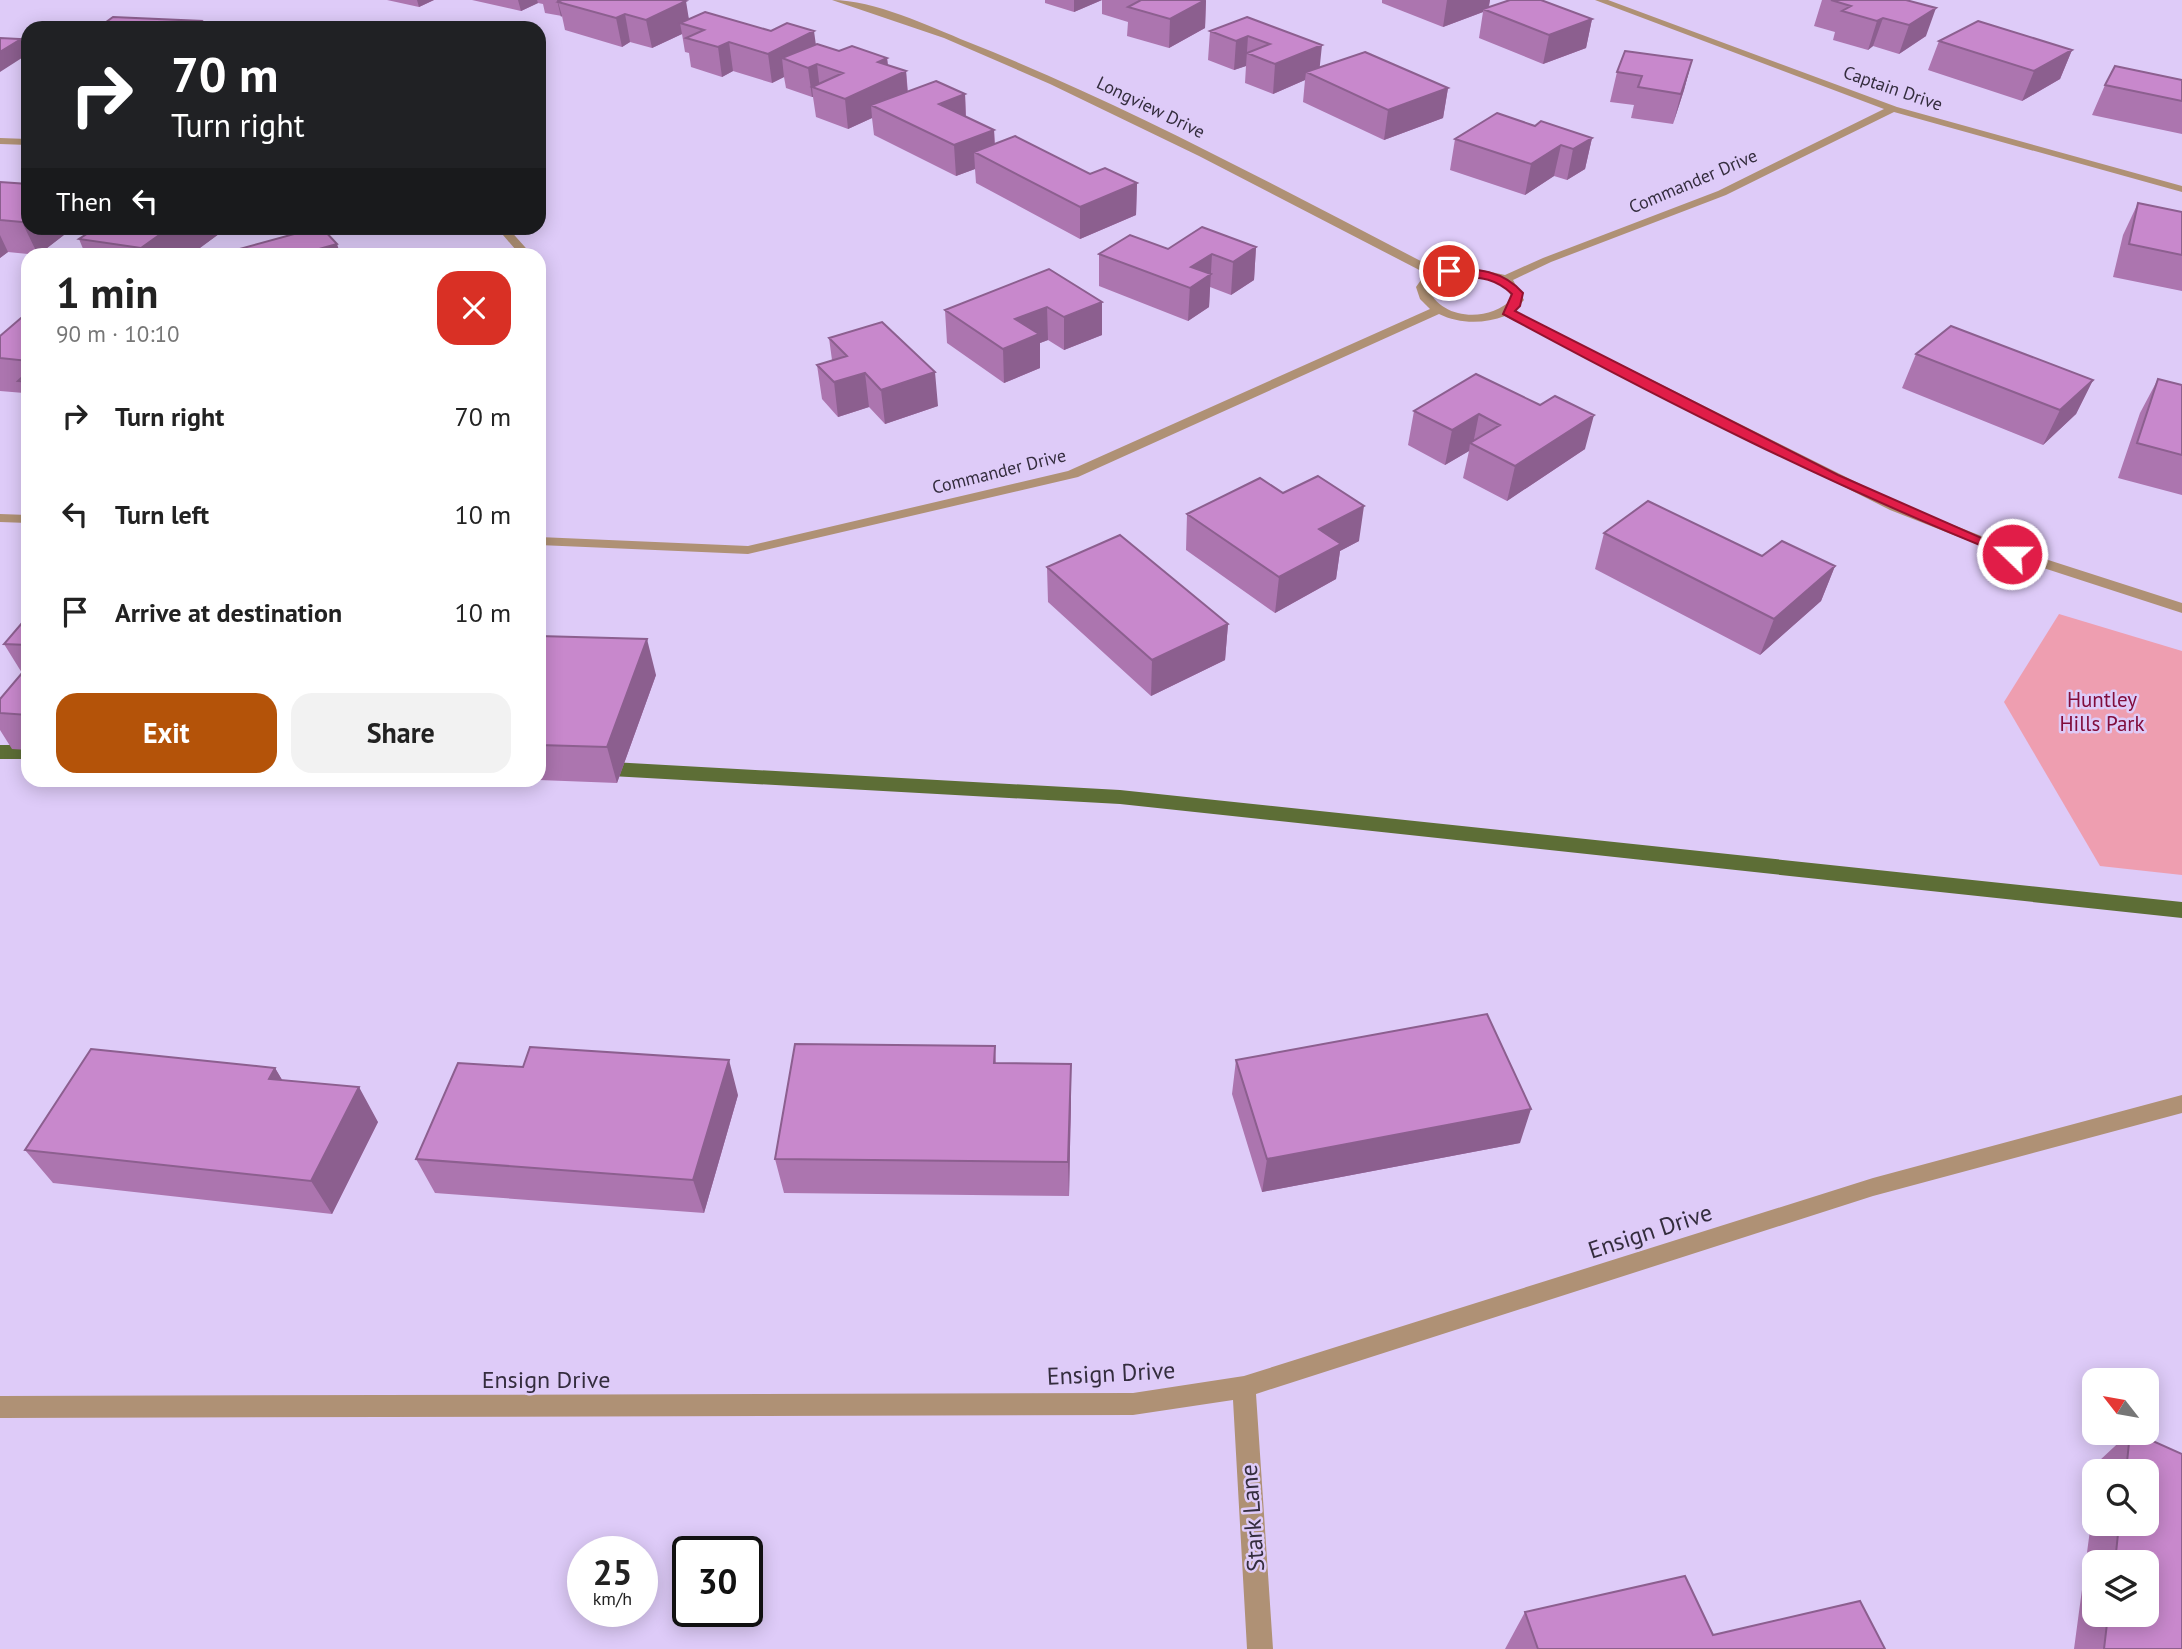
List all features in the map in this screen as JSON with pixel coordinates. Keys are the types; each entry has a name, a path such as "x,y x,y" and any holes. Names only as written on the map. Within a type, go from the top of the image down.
{"street":[{"name":"Longview Drive","path":"837,0 925,29 1026,68 1233,167 1437,274"},
{"name":"Captain Drive","path":"1600,0 1893,108 2182,189"},
{"name":"Commander Drive","path":"1504,280 1722,193 1893,108"},
{"path":"0,141 21,142"},
{"path":"508,235 521,248"},
{"path":"1477,272 1504,280 1517,293 1514,306 1507,312 1481,318 1438,310 1428,303 1422,287 1437,274 1477,272"},
{"name":"Commander Drive","path":"546,541 748,550 1073,474 1438,310"},
{"path":"1507,312 1895,507 2012,554 2182,608"},
{"path":"0,518 21,519"},
{"name":"Ensign Drive","path":"0,1407 1133,1404 1244,1387 1873,1187 2182,1104"},
{"name":"Stark Lane","path":"1244,1387 1260,1649"}],"green space":[{"name":"Huntley Hills Park","path":"2059,614 2182,651 2182,875 2100,866 2004,702"}],"building":[{"path":"1141,0 1205,0 1170,19 1128,7"},
{"path":"1510,0 1541,0 1592,19 1549,35 1483,9"},
{"path":"1831,0 1906,0 1936,8 1909,25 1883,18 1877,21 1842,11 1851,6"},
{"path":"686,1 646,20 625,14 616,18 558,2"},
{"path":"705,12 771,31 787,23 814,31 768,54 729,42 718,47 686,38 704,30 680,23"},
{"path":"113,17 201,21 108,21"},
{"path":"1247,17 1322,45 1275,64 1247,53 1270,44 1248,36 1236,41 1210,31"},
{"path":"1978,21 2072,50 2034,71 1939,41"},
{"path":"0,38 21,39 0,52"},
{"path":"817,44 839,51 852,46 887,58 878,62 906,71 845,99 812,87 843,73 817,64 808,68 782,58"},
{"path":"1625,51 1692,60 1681,94 1638,87 1642,76 1617,72"},
{"path":"1365,52 1448,88 1388,110 1306,72"},
{"path":"2115,66 2182,80 2182,101 2105,85"},
{"path":"936,81 965,94 939,104 994,130 954,145 871,105"},
{"path":"1497,113 1535,126 1541,121 1592,138 1573,149 1561,145 1531,164 1455,139"},
{"path":"1015,136 1090,174 1105,168 1137,183 1080,207 974,152"},
{"path":"0,182 21,184 21,222 0,220"},
{"path":"2138,203 2182,212 2182,255 2129,244"},
{"path":"1202,227 1256,247 1233,262 1212,254 1191,267 1211,274 1190,288 1099,254 1130,235 1168,249"},
{"path":"85,235 159,235 141,248 79,239"},
{"path":"290,235 329,235 337,244 322,248 243,248"},
{"path":"1049,269 1102,302 1064,317 1047,307 1015,319 1039,334 1003,349 945,310"},
{"path":"21,318 21,360 0,358 0,336"},
{"path":"882,322 935,372 881,390 865,373 834,382 817,365 847,356 829,338"},
{"path":"1951,326 2093,380 2060,410 1916,354"},
{"path":"1476,374 1540,405 1555,396 1594,415 1515,466 1470,443 1500,425 1479,414 1452,430 1414,411"},
{"path":"2158,379 2182,385 2182,455 2137,443"},
{"path":"1318,476 1364,506 1319,529 1341,544 1279,577 1187,514 1260,478 1283,493"},
{"path":"1648,501 1762,556 1782,541 1835,566 1774,619 1604,533"},
{"path":"1120,535 1228,624 1152,660 1047,567"},
{"path":"21,624 21,645 4,644"},
{"path":"546,636 647,639 607,747 546,745"},
{"path":"21,674 21,714 0,713 0,699"},
{"path":"1487,1014 1531,1109 1267,1159 1236,1060"},
{"path":"795,1044 995,1046 994,1063 1071,1064 1068,1162 775,1159"},
{"path":"530,1047 729,1060 693,1180 416,1159 458,1063 523,1067"},
{"path":"91,1049 275,1068 269,1079 359,1087 311,1181 25,1150"},
{"path":"2160,1444 2182,1454 2182,1649 2104,1649 2107,1627 2159,1627 2159,1550 2116,1550 2118,1536 2159,1536 2159,1459 2127,1459 2129,1446"},
{"path":"1685,1576 1713,1635 1860,1601 1885,1649 1538,1649 1525,1612"}],"waterway":[{"path":"0,752 21,752"},
{"path":"546,765 1120,797 2182,910"}],"route":[{"path":"1449,271 1477,272 1504,280 1517,293 1518,300 1507,312 1518,318 1834,478 1895,507 2012,554"}]}
